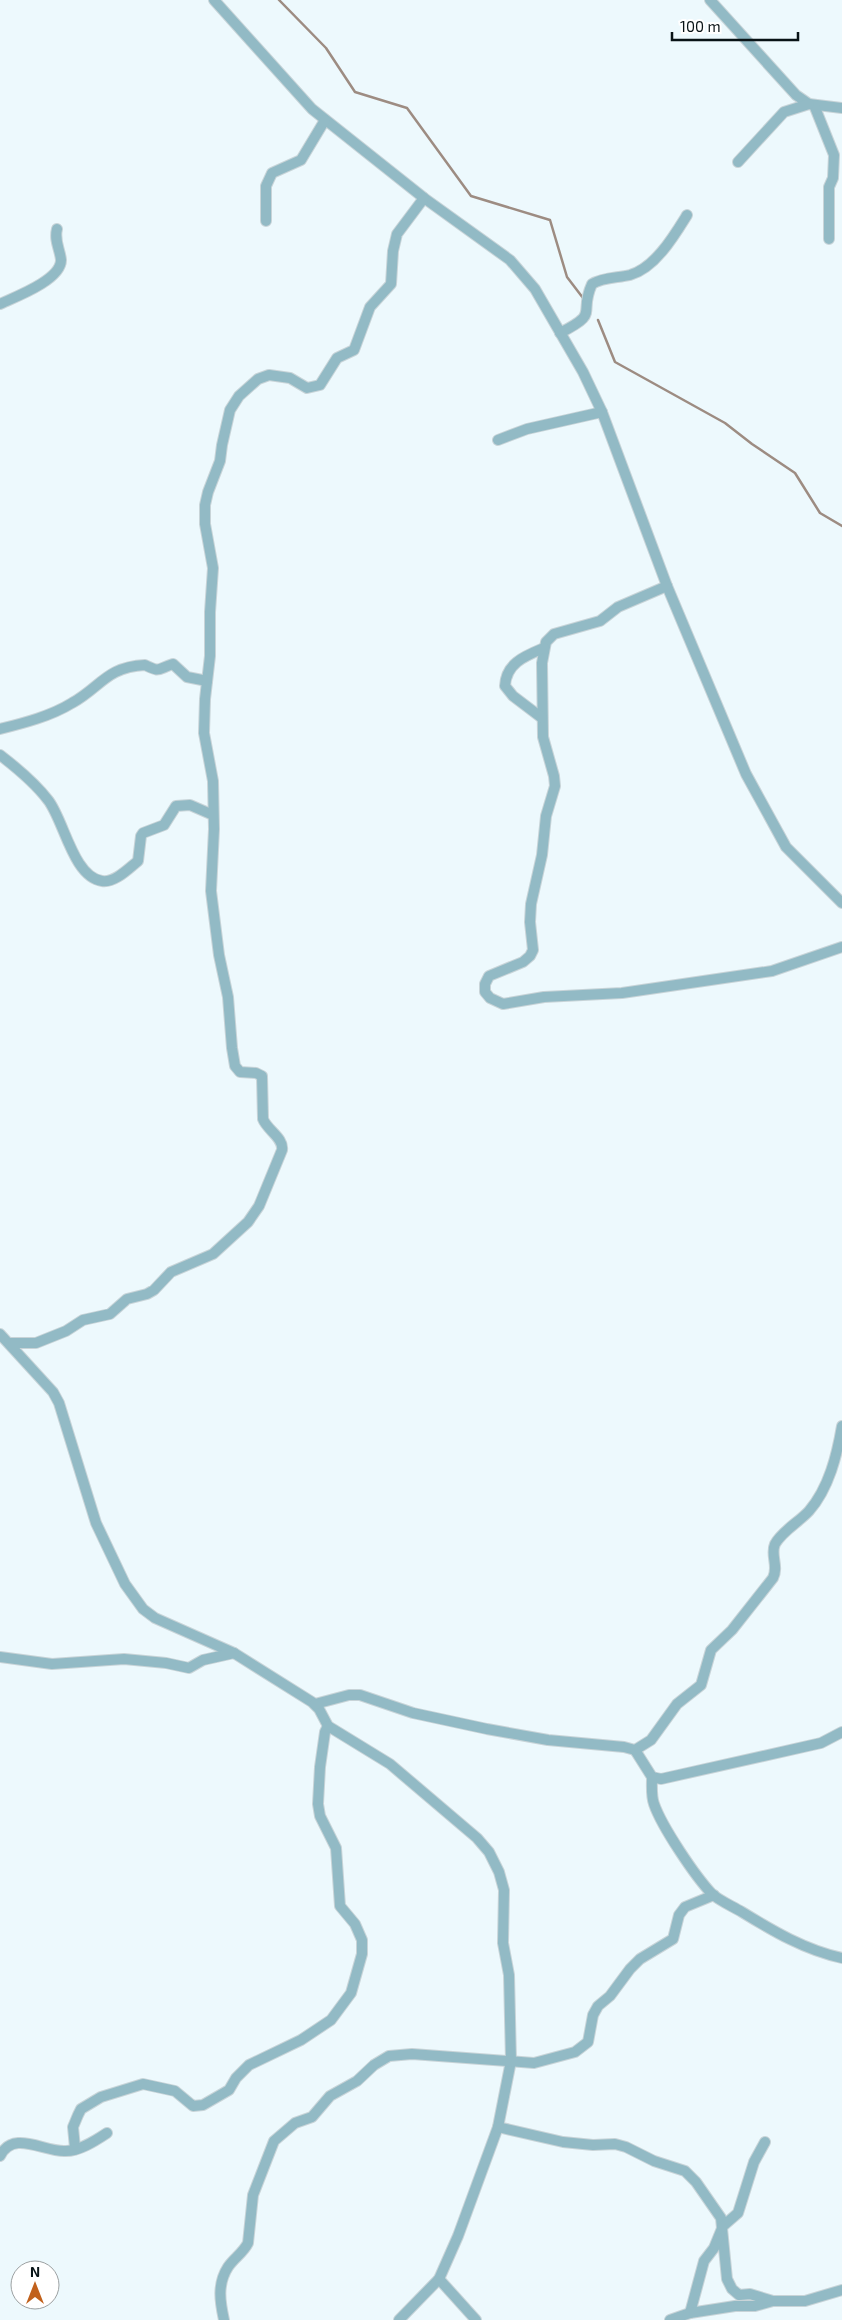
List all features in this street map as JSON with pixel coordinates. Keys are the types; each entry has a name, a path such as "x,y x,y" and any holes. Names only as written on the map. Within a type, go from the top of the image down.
{"street":[{"path":"214,0 298,94 324,120 424,198 510,260 535,289 583,372 602,412 667,586 691,639 734,749 766,814 794,857 842,904"},
{"path":"710,0 785,85 812,105 834,155 833,178 829,187 829,239"},
{"path":"738,162 784,112 812,105 842,108"},
{"path":"266,221 266,186 272,173 301,160 324,120"},
{"path":"9,1343 36,1343 66,1331 83,1320 110,1314 127,1299 147,1294 154,1290 171,1272 213,1254 248,1222 259,1206 282,1150 281,1141 265,1124 262,1076 256,1073 240,1072 234,1060 228,997 219,955 211,891 212,776 204,733 210,656 210,612 213,575 212,554 204,514 208,492 220,461 230,410 238,396 258,378 269,375 290,378 307,388 315,387 320,385 337,358 354,350 370,307 391,284 393,250 397,234 424,198"},
{"path":"560,333 586,316 592,284 628,276 642,269 666,245 687,215"},
{"path":"0,304 30,291 58,268 61,262 56,242 57,229"},
{"path":"498,440 527,429 602,412"},
{"path":"667,586 618,607 600,621 554,634 550,637 544,648 542,718 544,746 552,766 555,786 546,816 542,855 530,904 533,950 530,956 523,962 488,976 485,992 490,998 504,1004 544,997 622,993 752,974 785,967 842,947"},
{"path":"542,718 513,696 505,686 510,671 516,662 544,648"},
{"path":"0,729 60,710 74,703 103,678 126,668 145,665 159,671 173,664 187,678 207,680"},
{"path":"0,755 49,800 79,863 94,878 101,882 116,878 138,860 140,836 164,825 176,806 190,805 213,815"},
{"path":"0,1334 53,1392 59,1403 96,1523 125,1584 143,1609 155,1618 234,1653 315,1704 328,1726 390,1764 477,1838 489,1852 499,1872 504,1890 503,1943 509,1975 511,2061 498,2127 458,2236 439,2279 399,2320"},
{"path":"635,1750 651,1740 677,1704 703,1682 709,1654 732,1630 775,1575 776,1543 811,1509 839,1460 842,1426"},
{"path":"0,1657 52,1664 124,1659 166,1663 189,1668 208,1658 234,1653"},
{"path":"315,1704 349,1695 360,1695 413,1713 487,1729 548,1740 624,1747 635,1750 652,1777 653,1799 661,1818 694,1871 714,1895 770,1929 804,1946 823,1954 842,1958"},
{"path":"75,2148 73,2127 81,2109 93,2100 143,2084 175,2091 193,2106 203,2105 229,2090 236,2078 249,2065 301,2040 331,2020 351,1993 362,1954 362,1940 355,1924 340,1906 336,1848 320,1816 318,1804 320,1767 325,1732 328,1726"},
{"path":"652,1777 661,1779 675,1778 779,1751 821,1743 842,1732"},
{"path":"224,2320 219,2296 222,2280 228,2267 248,2243 253,2195 270,2149 278,2136 295,2123 312,2118 330,2096 357,2081 374,2065 389,2056 412,2054 539,2063 582,2048 588,2042 593,2015 598,2006 610,1996 640,1959 672,1939 678,1915 685,1907 714,1895"},
{"path":"498,2127 563,2142 592,2145 615,2144 654,2161 685,2171 715,2209 723,2226 727,2279 732,2289 740,2295 750,2294 773,2301"},
{"path":"0,2156 4,2147 25,2142 65,2152 93,2143 107,2133"},
{"path":"690,2313 704,2262 714,2248 723,2226 738,2213 754,2162 765,2142"},
{"path":"439,2279 476,2320"},
{"path":"670,2320 690,2313 734,2306 755,2306 773,2301 804,2301 842,2290"}],"waterway":[{"path":"279,0 326,48 355,92 407,108 471,196 550,220 567,277 583,298"},
{"path":"598,320 615,362 725,423 795,473 820,513 842,526"}]}
